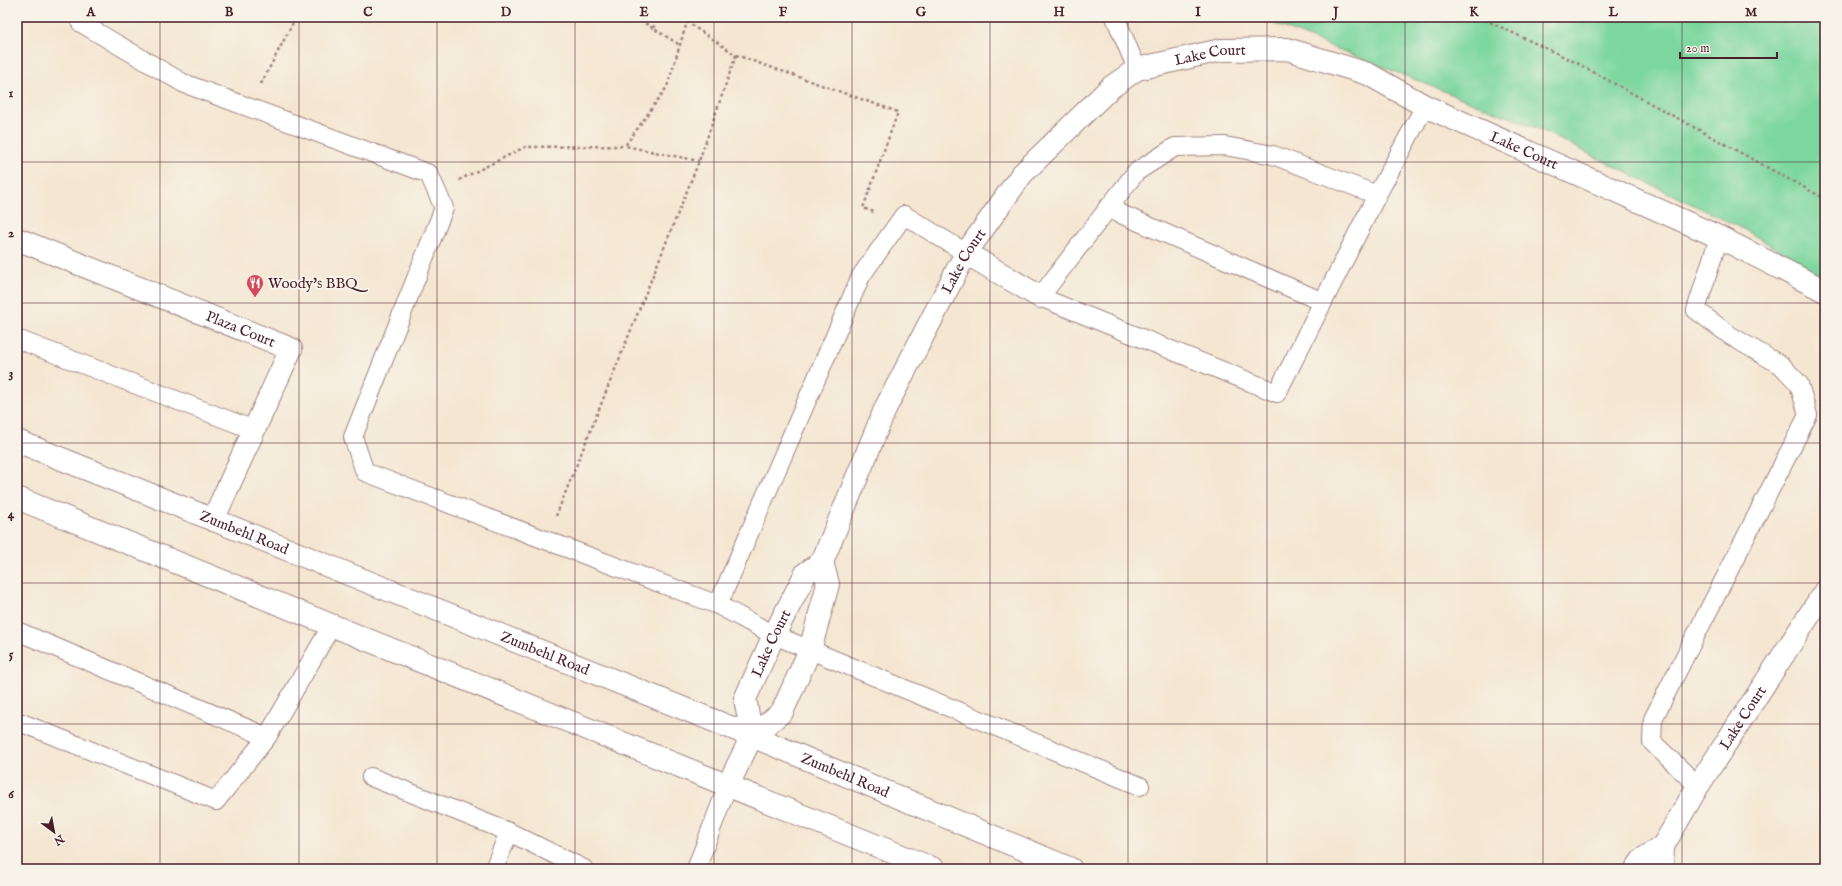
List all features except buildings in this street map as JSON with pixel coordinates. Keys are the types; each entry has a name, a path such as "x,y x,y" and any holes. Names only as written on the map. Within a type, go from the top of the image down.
{"street":[{"name":"Lake Court","path":"752,736 745,699 774,635 806,572 822,562 886,407 966,253 1022,174 1110,88 1138,69 1221,50 1287,49 1368,74 1425,106 1624,193 1718,237 1825,291"},
{"name":"Plaza Court","path":"17,239 291,349 213,520"},
{"path":"966,253 1040,297"},
{"name":"Zumbehl Road","path":"17,441 752,736 1071,869"},
{"path":"17,498 934,869"},
{"path":"728,785 752,736 782,712 810,650 828,584 822,562"},
{"name":"Lake Court","path":"1636,869 1643,859 1663,846 1698,786 1825,591"},
{"name":"Lake Court","path":"1662,869 1663,846"}],"lane":[{"path":"83,17 81,23 183,83 429,174 444,208 352,437 365,472 718,606 774,635 1140,786"},
{"path":"1115,17 1138,69"},
{"path":"1377,195 1273,155 1225,146 1175,147 1136,172 1040,297 1276,393 1377,195 1425,106"},
{"path":"1107,208 1323,302"},
{"path":"718,606 861,276 904,215 966,253"},
{"path":"1698,786 1652,742 1653,719 1808,415 1800,384 1782,366 1731,336 1696,310 1718,237"},
{"path":"17,339 254,430"},
{"path":"17,721 216,801 267,737 332,625"},
{"path":"17,631 267,737"},
{"path":"370,778 509,832 584,869"},
{"path":"696,869 728,785"},
{"path":"494,869 509,832"}],"path":[{"path":"249,107 296,17"},
{"path":"635,17 680,45"},
{"path":"653,28 659,17"},
{"path":"1479,17 1575,62 1825,199"},
{"path":"625,146 667,87 686,22 736,55 898,112 863,208 900,221"},
{"path":"546,540 699,160 736,55"},
{"path":"436,192 525,147 625,146 699,160"}],"green space":[{"path":"1257,17 1825,17 1825,279 1747,231 1534,127"}],"place":[{"name":"Woody's BBQ","path":"255,298"}]}
